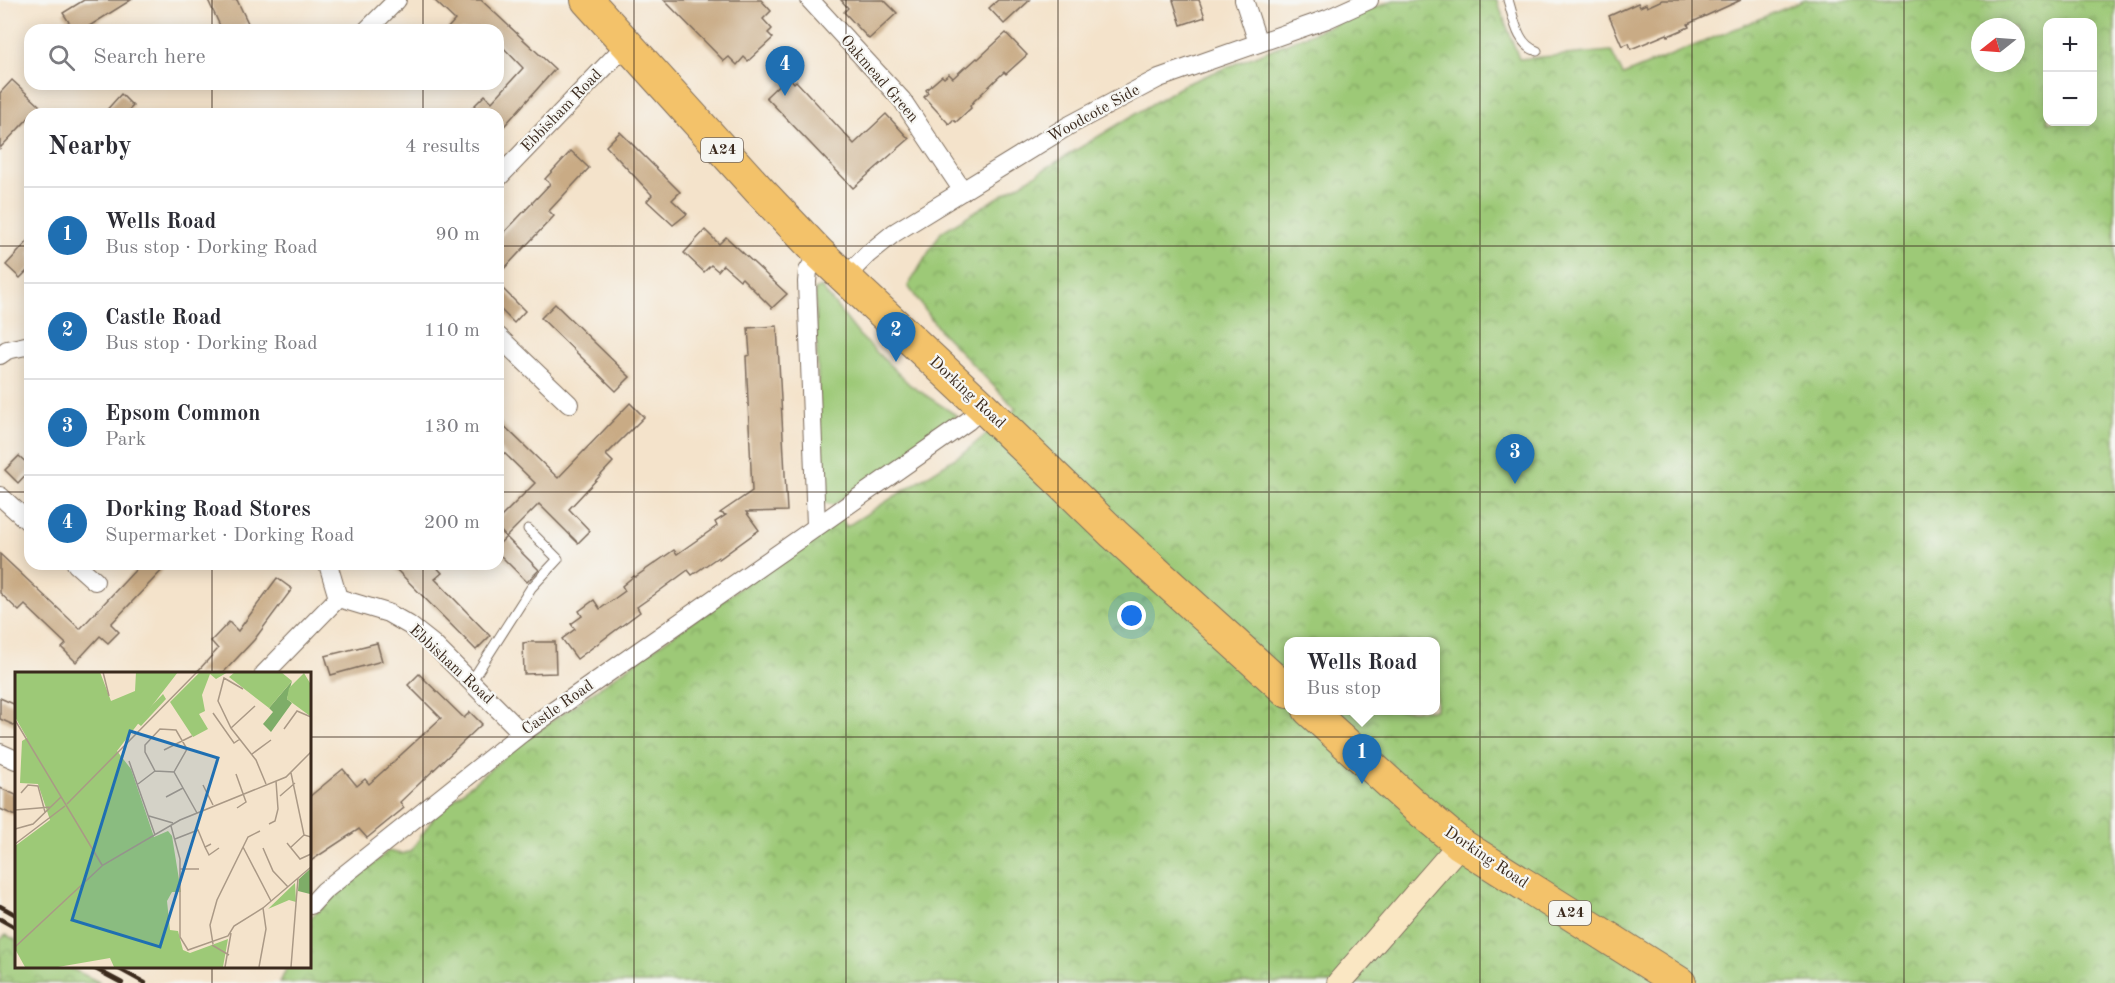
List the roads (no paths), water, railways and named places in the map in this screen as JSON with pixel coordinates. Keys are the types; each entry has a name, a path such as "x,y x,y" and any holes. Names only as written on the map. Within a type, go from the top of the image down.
{"highway":[{"name":"Dorking Road","path":"587,0 819,253 1114,534 1284,688"},
{"name":"Dorking Road","path":"1313,715 1460,844 1680,983"}],"street":[{"name":"Oakmead Green","path":"810,0 914,115 963,191"},
{"path":"1244,0 1258,43"},
{"name":"Woodcote Side","path":"845,277 894,233 1068,126 1159,78 1327,19 1369,0"},
{"path":"373,24 393,2"},
{"name":"Ebbisham Road","path":"504,172 627,44"},
{"path":"816,526 807,282 808,271 819,253"},
{"path":"504,342 569,404"},
{"path":"0,355 7,350 24,346"},
{"name":"Castle Road","path":"311,905 324,891 522,733 968,421 983,407"},
{"path":"0,496 24,518"},
{"path":"82,570 95,581"},
{"path":"266,672 338,598 330,570"},
{"name":"Ebbisham Road","path":"338,598 388,613 409,625 433,644 522,733"},
{"path":"0,753 15,759"},
{"path":"1339,983 1460,844"}],"lane":[{"path":"1508,0 1522,40 1529,48 1537,51"},
{"path":"471,682 531,588 558,559 528,529"}],"railway":[{"path":"0,906 15,914"},
{"path":"0,919 15,927"},
{"path":"94,968 122,983"},
{"path":"118,968 145,983"}],"place":[{"name":"Dorking Road Stores","path":"785,96"},
{"name":"Castle Road","path":"896,362"},
{"name":"Epsom Common","path":"1515,484"},
{"name":"Wells Road","path":"1362,784"}]}
